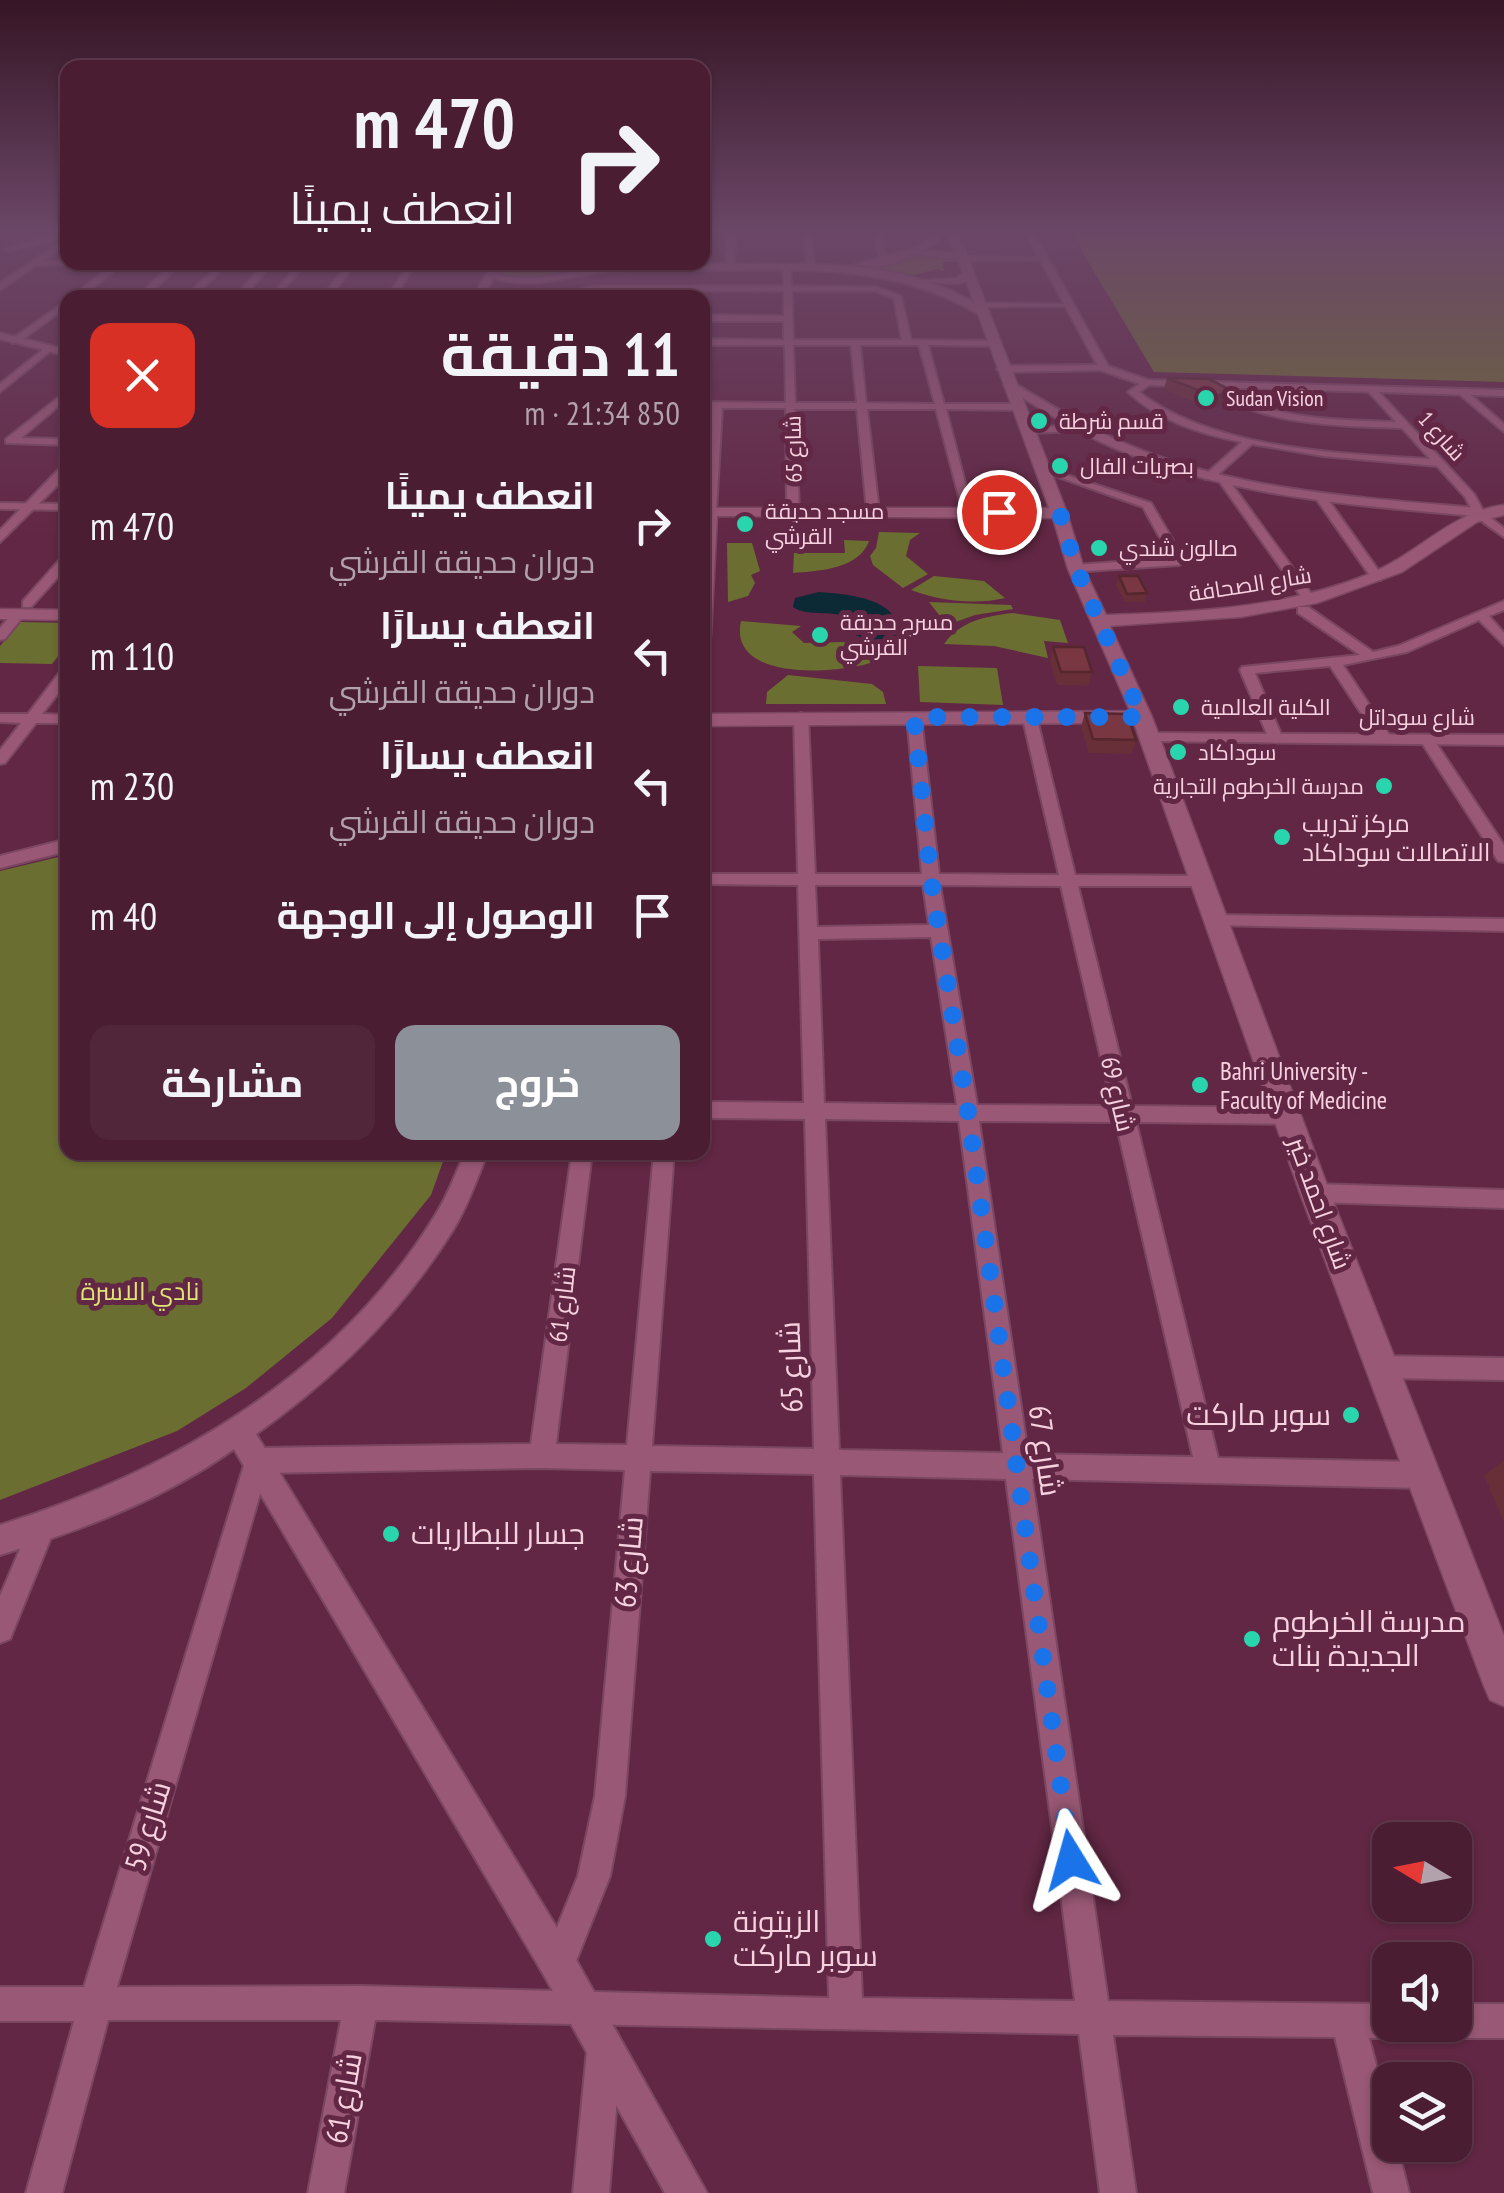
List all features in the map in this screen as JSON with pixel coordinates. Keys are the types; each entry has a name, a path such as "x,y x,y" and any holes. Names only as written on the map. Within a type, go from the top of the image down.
{"main road":[{"name":"شارع احمد خير","path":"990,330 1008,384 1030,430 1076,568 1146,727 1421,1475 1494,1634 1504,1686"},
{"path":"710,511 1060,513"},
{"name":"شارع الصحافة","path":"1306,605 1377,578 1493,514"},
{"name":"شارع الصحافة","path":"1101,624 1220,622 1364,593 1404,576 1493,514"},
{"path":"0,604 15,611 60,614"},
{"path":"15,611 60,606"},
{"path":"710,720 1029,715 1146,727"}],"street":[{"name":"شارع 65","path":"787,330 794,510"},
{"path":"905,330 908,342"},
{"path":"1083,330 1104,368"},
{"path":"5,339 60,351"},
{"path":"710,342 994,343"},
{"path":"856,342 874,511"},
{"path":"923,343 969,512"},
{"path":"0,389 49,349"},
{"path":"1002,369 1104,368 1148,383 1504,393"},
{"path":"1148,383 1133,392 1148,406 1250,441 1345,458 1438,463"},
{"path":"1008,384 1078,429 1147,458 1209,477 1323,500 1493,514"},
{"path":"1214,385 1223,394 1241,401 1291,414 1334,422 1404,425"},
{"name":"شارع 1","path":"1372,390 1470,496 1493,514 1504,534"},
{"path":"1462,392 1504,429"},
{"path":"6,441 60,399"},
{"path":"710,405 1018,407"},
{"path":"710,485 717,405"},
{"path":"1030,430 1078,429"},
{"path":"6,441 60,442"},
{"path":"1209,477 1250,441"},
{"path":"710,446 716,446"},
{"path":"1043,468 1147,504 1179,561 1076,568"},
{"path":"0,538 60,475"},
{"path":"1224,481 1306,605 1372,656"},
{"path":"1323,500 1377,578"},
{"path":"0,506 60,507"},
{"path":"0,636 15,611 60,566"},
{"path":"1276,738 1245,672 1372,656 1426,642 1504,605"},
{"path":"1483,617 1504,642"},
{"path":"1334,662 1385,740"},
{"path":"0,760 60,681"},
{"name":"شارع 69","path":"1029,715 1208,1472"},
{"name":"شارع 65","path":"801,717 846,2016"},
{"name":"شارع 67","path":"914,717 931,880 968,1112 1014,1468 1118,2193"},
{"path":"0,718 60,719"},
{"name":"شارع سوداتل","path":"1146,727 1276,738 1504,740"},
{"path":"1427,740 1504,858"},
{"path":"0,862 60,847"},
{"path":"710,879 1202,881"},
{"path":"1217,921 1504,925"},
{"path":"809,934 939,931"},
{"path":"710,1110 1288,1116"},
{"path":"0,1540 41,1530 142,1486 239,1430 317,1372 406,1280 464,1190 474,1160"},
{"name":"شارع 61","path":"542,1456 581,1160"},
{"name":"شارع 63","path":"558,1964 594,1876 610,1796 663,1160"},
{"path":"1315,1192 1504,1199"},
{"path":"1380,1366 1504,1369"},
{"path":"239,1430 558,1964 687,2193"},
{"path":"257,1460 542,1456 1421,1475"},
{"name":"شارع 59","path":"44,2193 95,2005 257,1460"},
{"path":"0,1629 41,1530"},
{"path":"0,2004 361,2003 846,2016 1372,2020"},
{"name":"شارع 61","path":"326,2193 361,2003"},
{"path":"1348,2020 1390,2193"},
{"path":"1472,2021 1504,2022"},
{"path":"591,2193 604,2050"}],"green space":[{"path":"1129,330 1504,330 1504,382 1154,372"},
{"path":"879,532 920,533 910,540 906,556 928,574 903,588 873,565 870,556"},
{"path":"844,540 869,541 857,558 847,563 793,573 794,553 845,553"},
{"path":"727,543 752,543 760,571 751,575 755,583 748,596 728,602"},
{"path":"934,576 984,581 1005,598 957,601 911,590"},
{"path":"929,602 1011,605 1013,609 975,615 947,625"},
{"path":"1013,613 1060,620 1068,643 1044,641 1048,658 994,646 944,644 966,625"},
{"path":"741,621 801,626 792,632 804,643 844,642 879,660 841,669 770,665 752,656 742,641"},
{"path":"21,622 60,623 60,654 52,664 0,663 0,646"},
{"path":"918,666 997,668 1003,705 920,702"},
{"path":"788,675 872,684 883,692 886,704 766,704 767,692"},
{"name":"نادي الاسرة","path":"60,857 60,1160 444,1160 431,1195 332,1318 246,1388 177,1431 0,1500 0,871"}],"water":[{"path":"819,592 857,597 882,606 897,623 898,635 870,642 856,635 859,633 848,618 793,607 795,598"}],"building":[{"path":"1167,378 1209,379 1230,390 1215,397"},
{"path":"1119,576 1138,576 1147,593 1127,594"},
{"path":"1053,647 1084,647 1092,672 1061,672"},
{"path":"1085,713 1127,714 1136,740 1093,739"}],"place":[{"name":"Sudan Vision","path":"1206,398"},
{"name":"قسم شرطة","path":"1039,421"},
{"name":"بصريات الفال","path":"1060,466"},
{"name":"مسجد حديقة القرشي","path":"745,524"},
{"name":"صالون شندي","path":"1099,548"},
{"name":"مسرح حديقة القرشي","path":"820,635"},
{"name":"الكلية العالمية","path":"1181,707"},
{"name":"سوداكاد","path":"1178,752"},
{"name":"مدرسة الخرطوم التجارية","path":"1384,786"},
{"name":"مركز تدريب الاتصالات سوداكاد","path":"1282,837"},
{"name":"Bahri University - Faculty of Medicine","path":"1200,1085"},
{"name":"سوبر ماركت","path":"1351,1415"},
{"name":"جسار للبطاريات","path":"391,1534"},
{"name":"مدرسة الخرطوم الجديدة بنات","path":"1252,1639"},
{"name":"الزيتونة سوبر ماركت","path":"713,1939"}],"route":[{"path":"999,512 1060,513 1076,568 1142,717 914,717 931,880 968,1112 1071,1860"}]}
